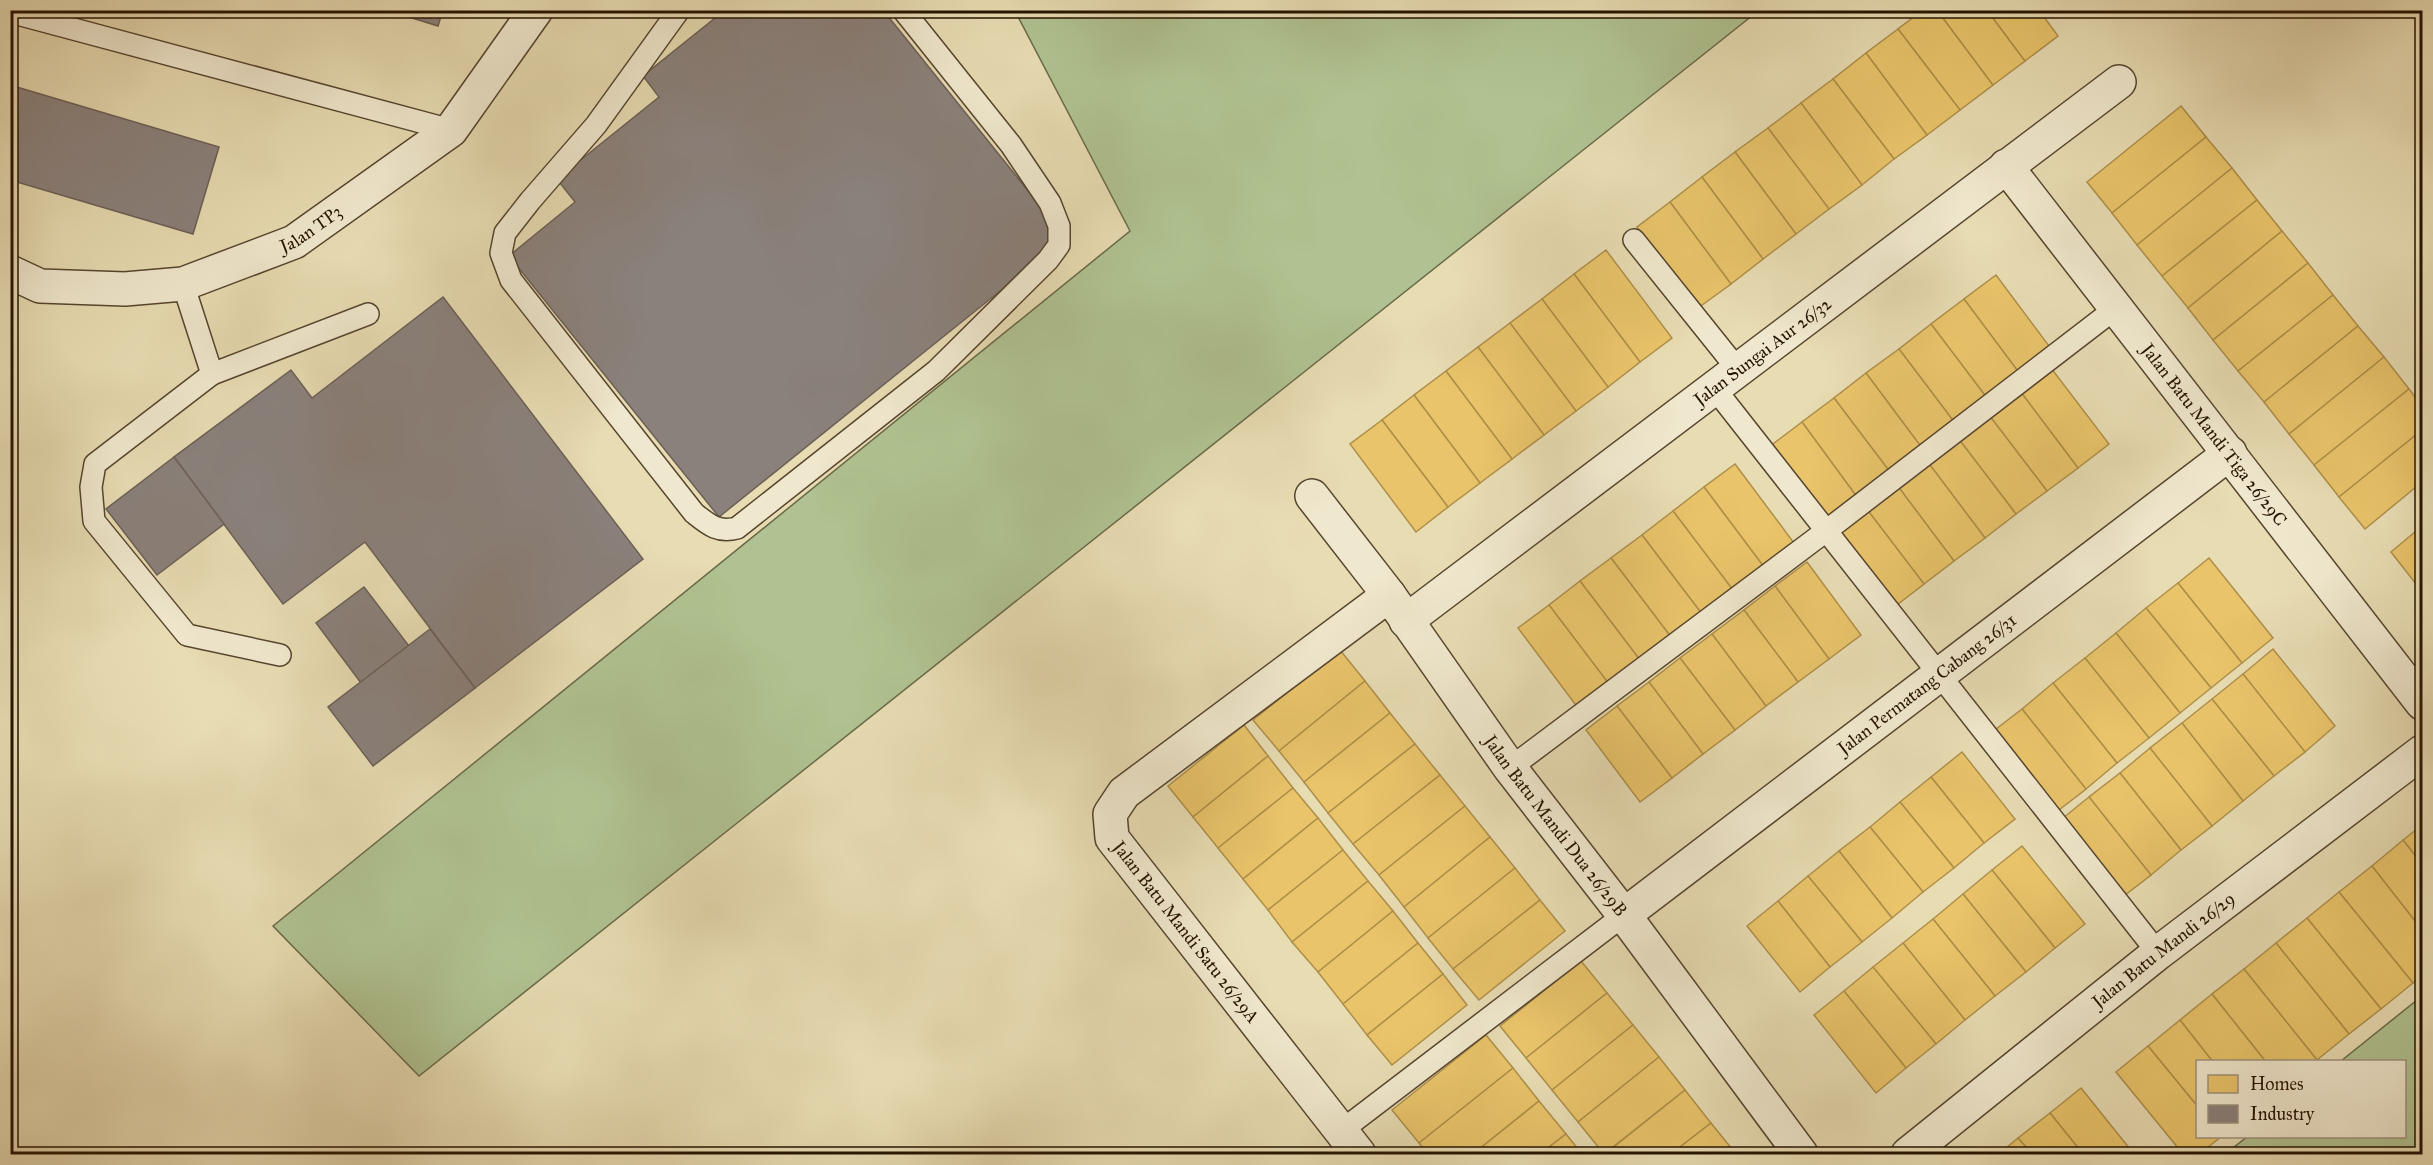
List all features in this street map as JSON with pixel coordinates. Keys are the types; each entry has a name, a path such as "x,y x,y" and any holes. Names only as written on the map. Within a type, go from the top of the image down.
{"street":[{"name":"Jalan TP3","path":"10,272 40,286 125,289 183,284 294,242 451,130 536,10"},
{"name":"Jalan Sungai Aur 26/32","path":"1397,608 1727,380 2119,82"},
{"name":"Jalan Batu Mandi Tiga 26/29C","path":"2006,166 2422,703"},
{"name":"Jalan Permatang Cabang 26/31","path":"1624,915 2230,453"},
{"name":"Jalan Batu Mandi Dua 26/29B","path":"1312,496 1397,608 1510,768 1624,915 1801,1155"},
{"name":"Jalan Batu Mandi Satu 26/29A","path":"1350,1143 1112,838 1110,814 1124,793 1397,608"},
{"name":"Jalan Batu Mandi 26/29","path":"1908,1155 2158,953 2422,752"}],"lane":[{"path":"679,10 596,125 530,201 506,233 501,253 511,280 694,513 712,528 725,531 737,528 936,371 1048,260 1059,245 1059,226 1043,193 1011,145 903,10"},
{"path":"10,12 451,130"},
{"path":"1635,240 1826,531 2158,953"},
{"path":"183,284 212,374"},
{"path":"1510,768 1826,531 2116,308"},
{"path":"280,655 187,635 94,521 91,486 95,464 212,374 368,314"},
{"path":"1350,1143 1624,915"}],"green space":[{"path":"1015,11 1758,11 419,1076 273,926 1130,231"},
{"path":"2422,996 2422,1154 2225,1154 2246,1138 2406,1138 2406,1060 2342,1060"}],"building: Homes":[{"path":"1923,10 1937,10 1993,85 1960,110 1898,29"},
{"path":"1937,10 1987,10 2025,61 1993,85"},
{"path":"1987,10 2039,10 2058,36 2025,61"},
{"path":"1898,29 1960,110 1927,135 1866,53"},
{"path":"1866,53 1927,135 1894,159 1833,79"},
{"path":"1833,79 1894,159 1862,185 1801,103"},
{"path":"1801,103 1862,185 1829,209 1768,128"},
{"path":"2181,106 2206,137 2112,213 2087,182"},
{"path":"1768,128 1829,209 1796,234 1735,152"},
{"path":"2206,137 2232,168 2137,245 2112,213"},
{"path":"1735,152 1796,234 1763,259 1702,177"},
{"path":"2232,168 2257,200 2162,276 2137,245"},
{"path":"1702,177 1763,259 1731,284 1670,202"},
{"path":"2257,200 2282,231 2188,308 2162,276"},
{"path":"1670,202 1731,284 1698,308 1637,227"},
{"path":"2282,231 2308,263 2213,340 2188,308"},
{"path":"1606,250 1672,338 1640,362 1574,274"},
{"path":"2308,263 2333,295 2238,371 2213,340"},
{"path":"1574,274 1640,362 1608,387 1542,299"},
{"path":"1996,275 2052,350 2020,374 1964,299"},
{"path":"2333,295 2358,326 2264,402 2238,371"},
{"path":"1542,299 1608,387 1576,411 1510,323"},
{"path":"1964,299 2020,374 1987,398 1931,324"},
{"path":"1510,323 1576,411 1544,435 1478,347"},
{"path":"1931,324 1987,398 1955,423 1899,349"},
{"path":"2358,326 2384,357 2289,434 2264,402"},
{"path":"1478,347 1544,435 1512,459 1446,371"},
{"path":"1899,349 1955,423 1922,448 1866,373"},
{"path":"2384,357 2409,389 2314,465 2289,434"},
{"path":"2051,368 2109,444 2078,468 2020,391"},
{"path":"1446,371 1512,459 1480,483 1414,395"},
{"path":"1866,373 1922,448 1890,472 1834,398"},
{"path":"2409,389 2422,406 2422,430 2339,497 2314,465"},
{"path":"2020,391 2078,468 2047,491 1989,415"},
{"path":"1414,395 1480,483 1448,507 1382,420"},
{"path":"1834,398 1890,472 1857,497 1802,422"},
{"path":"1989,415 2047,491 2016,514 1958,438"},
{"path":"1382,420 1448,507 1416,532 1350,444"},
{"path":"1802,422 1857,497 1825,521 1769,447"},
{"path":"2422,430 2422,482 2365,529 2339,497"},
{"path":"1958,438 2016,514 1985,538 1927,461"},
{"path":"1927,461 1985,538 1954,561 1897,485"},
{"path":"1735,464 1794,543 1764,567 1704,487"},
{"path":"1897,485 1954,561 1924,584 1866,508"},
{"path":"1704,487 1764,567 1733,590 1673,511"},
{"path":"1866,508 1924,584 1893,608 1835,531"},
{"path":"1673,511 1733,590 1702,614 1642,535"},
{"path":"2422,526 2422,579 2416,584 2391,552"},
{"path":"1642,535 1702,614 1671,637 1611,558"},
{"path":"1611,558 1671,637 1640,660 1580,581"},
{"path":"2209,558 2273,638 2242,663 2178,583"},
{"path":"1807,562 1861,635 1829,659 1775,586"},
{"path":"1580,581 1640,660 1609,684 1549,605"},
{"path":"2178,583 2242,663 2211,688 2146,608"},
{"path":"1775,586 1829,659 1798,682 1744,610"},
{"path":"1549,605 1609,684 1578,708 1518,628"},
{"path":"2146,608 2211,688 2180,713 2116,633"},
{"path":"1744,610 1798,682 1766,706 1712,634"},
{"path":"2116,633 2180,713 2149,738 2085,658"},
{"path":"1712,634 1766,706 1735,730 1680,658"},
{"path":"2273,649 2335,726 2305,752 2243,674"},
{"path":"1340,650 1365,681 1279,751 1253,720"},
{"path":"1680,658 1735,730 1703,754 1649,682"},
{"path":"2085,658 2149,738 2117,763 2053,683"},
{"path":"2243,674 2305,752 2274,776 2212,699"},
{"path":"1365,681 1390,713 1304,782 1279,751"},
{"path":"1649,682 1703,754 1672,778 1617,706"},
{"path":"2053,683 2117,763 2086,789 2022,709"},
{"path":"2212,699 2274,776 2243,801 2182,723"},
{"path":"1617,706 1672,778 1640,802 1586,730"},
{"path":"2022,709 2086,789 2055,813 1991,733"},
{"path":"1390,713 1415,744 1328,813 1304,782"},
{"path":"2182,723 2243,801 2212,826 2150,748"},
{"path":"1244,725 1268,756 1193,817 1168,786"},
{"path":"1415,744 1440,775 1353,844 1328,813"},
{"path":"2150,748 2212,826 2181,850 2120,773"},
{"path":"1962,752 2015,819 1984,843 1931,777"},
{"path":"1268,756 1293,788 1218,848 1193,817"},
{"path":"2120,773 2181,850 2151,875 2089,797"},
{"path":"1440,775 1465,806 1379,875 1353,844"},
{"path":"1931,777 1984,843 1954,868 1900,802"},
{"path":"1293,788 1318,818 1243,879 1218,848"},
{"path":"2089,797 2151,875 2120,899 2058,822"},
{"path":"1900,802 1954,868 1923,892 1870,827"},
{"path":"1465,806 1490,837 1404,907 1379,875"},
{"path":"1318,818 1343,850 1268,910 1243,879"},
{"path":"2422,825 2422,864 2403,840"},
{"path":"1870,827 1923,892 1892,918 1839,851"},
{"path":"1490,837 1515,868 1428,938 1404,907"},
{"path":"2403,840 2422,864 2422,930 2372,866"},
{"path":"2022,846 2085,924 2055,948 1992,870"},
{"path":"1343,850 1368,881 1292,942 1268,910"},
{"path":"1839,851 1892,918 1862,942 1808,876"},
{"path":"2372,866 2422,930 2422,975 2413,983 2339,892"},
{"path":"1515,868 1540,900 1453,969 1428,938"},
{"path":"1992,870 2055,948 2026,972 1963,894"},
{"path":"1808,876 1862,942 1830,967 1778,901"},
{"path":"1368,881 1393,911 1318,972 1292,942"},
{"path":"2339,892 2413,983 2381,1009 2307,918"},
{"path":"1963,894 2026,972 1995,996 1933,919"},
{"path":"1540,900 1565,931 1479,1000 1453,969"},
{"path":"1778,901 1830,967 1800,992 1747,926"},
{"path":"1393,911 1418,943 1343,1004 1318,972"},
{"path":"2307,918 2381,1009 2349,1034 2276,943"},
{"path":"1933,919 1995,996 1965,1020 1903,943"},
{"path":"1418,943 1443,974 1367,1035 1343,1004"},
{"path":"1903,943 1965,1020 1936,1044 1873,967"},
{"path":"2276,943 2349,1034 2317,1060 2244,969"},
{"path":"1581,961 1607,993 1526,1058 1500,1026"},
{"path":"1873,967 1936,1044 1906,1068 1844,991"},
{"path":"2244,969 2317,1060 2264,1060 2212,994"},
{"path":"1443,974 1467,1005 1392,1065 1367,1035"},
{"path":"1844,991 1906,1068 1876,1093 1814,1015"},
{"path":"1607,993 1633,1025 1552,1090 1526,1058"},
{"path":"2212,994 2264,1060 2211,1060 2180,1020"},
{"path":"2180,1020 2211,1060 2196,1060 2196,1105 2148,1046"},
{"path":"1633,1025 1659,1057 1578,1122 1552,1090"},
{"path":"1486,1035 1513,1068 1419,1143 1392,1110"},
{"path":"2148,1046 2196,1105 2196,1138 2220,1138 2199,1154 2183,1154 2116,1072"},
{"path":"1659,1057 1685,1090 1604,1154 1578,1122"},
{"path":"1513,1068 1539,1101 1473,1154 1428,1154 1419,1143"},
{"path":"2081,1088 2134,1154 2083,1154 2050,1113"},
{"path":"1685,1090 1711,1123 1671,1154 1605,1154"},
{"path":"1539,1101 1566,1134 1540,1154 1473,1154"},
{"path":"2050,1113 2083,1154 2032,1154 2018,1138"},
{"path":"1711,1123 1736,1154 1671,1154"},
{"path":"1566,1134 1582,1154 1540,1154"},
{"path":"2018,1138 2032,1154 1999,1154"}],"building: Industry":[{"path":"386,10 443,10 438,26"},
{"path":"725,10 883,10 1066,238 719,517 509,256 575,202 557,179 659,97 643,76"},
{"path":"10,85 219,147 193,234 10,180"},
{"path":"443,297 643,559 475,688 365,542 283,604 174,457 291,370 312,398"},
{"path":"174,457 224,524 157,575 106,509"},
{"path":"364,587 409,646 361,683 316,623"},
{"path":"430,629 475,688 373,766 328,707"}]}
